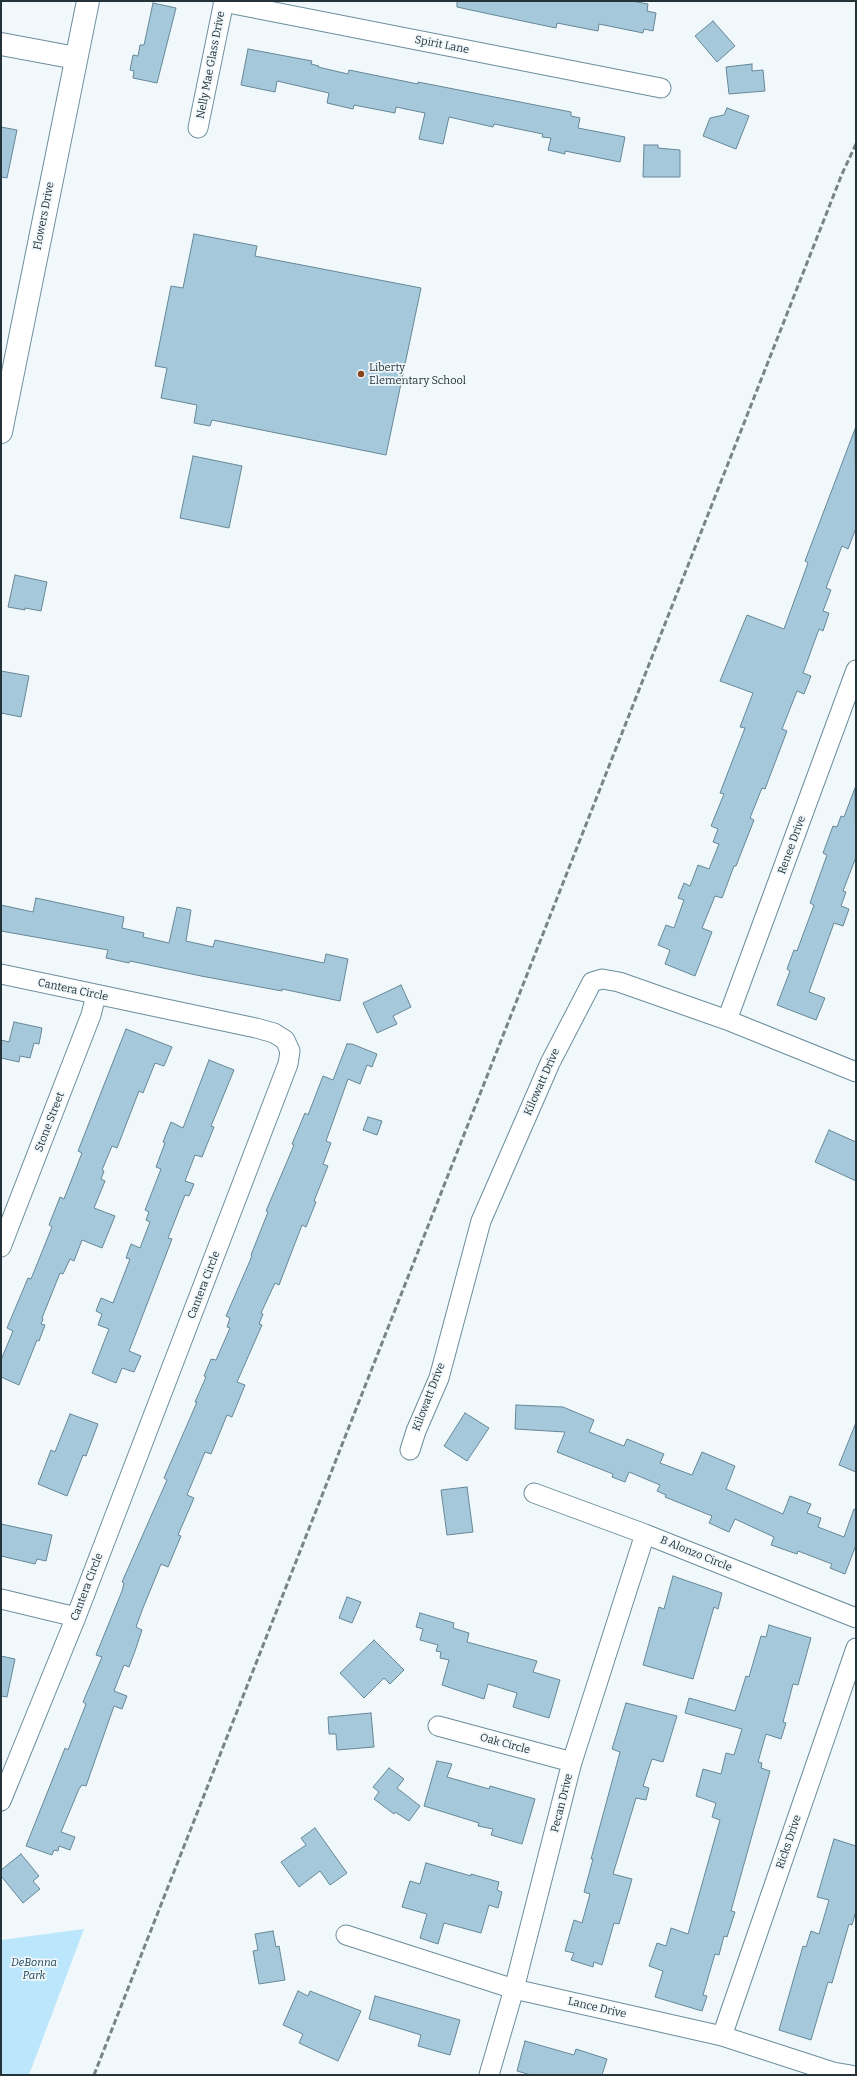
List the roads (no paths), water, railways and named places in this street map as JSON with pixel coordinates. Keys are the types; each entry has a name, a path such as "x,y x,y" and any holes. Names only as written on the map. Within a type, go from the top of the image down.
{"street":[{"name":"Flowers Drive","path":"1,432 88,1"},
{"name":"Spirit Lane","path":"224,1 661,88"},
{"name":"Nelly Mae Glass Drive","path":"198,128 224,1"},
{"path":"1,44 76,58"},
{"name":"Renee Drive","path":"728,1020 856,670"},
{"name":"Cantera Circle","path":"1,974 274,1033 285,1040 290,1051 286,1072 76,1617 1,1801"},
{"name":"Kilowatt Drive","path":"410,1450 416,1431 439,1378 482,1221 550,1063 592,982 602,979 619,982 728,1020 856,1072"},
{"name":"Stone Street","path":"1,1247 91,1015 96,995"},
{"name":"B Alonzo Circle","path":"534,1493 645,1534 856,1618"},
{"name":"Pecan Drive","path":"489,2075 514,1989 572,1762 645,1534"},
{"path":"1,1599 76,1617"},
{"name":"Ricks Drive","path":"722,2036 856,1648"},
{"name":"Oak Circle","path":"438,1726 572,1762"},
{"name":"Lance Drive","path":"346,1935 514,1989 722,2036 838,2074"}],"railway":[{"path":"94,2075 842,174 856,144"}],"place":[{"name":"Liberty Elementary School","path":"361,374"}],"park label":[{"name":"DeBonna Park","path":"34,1969"}]}
